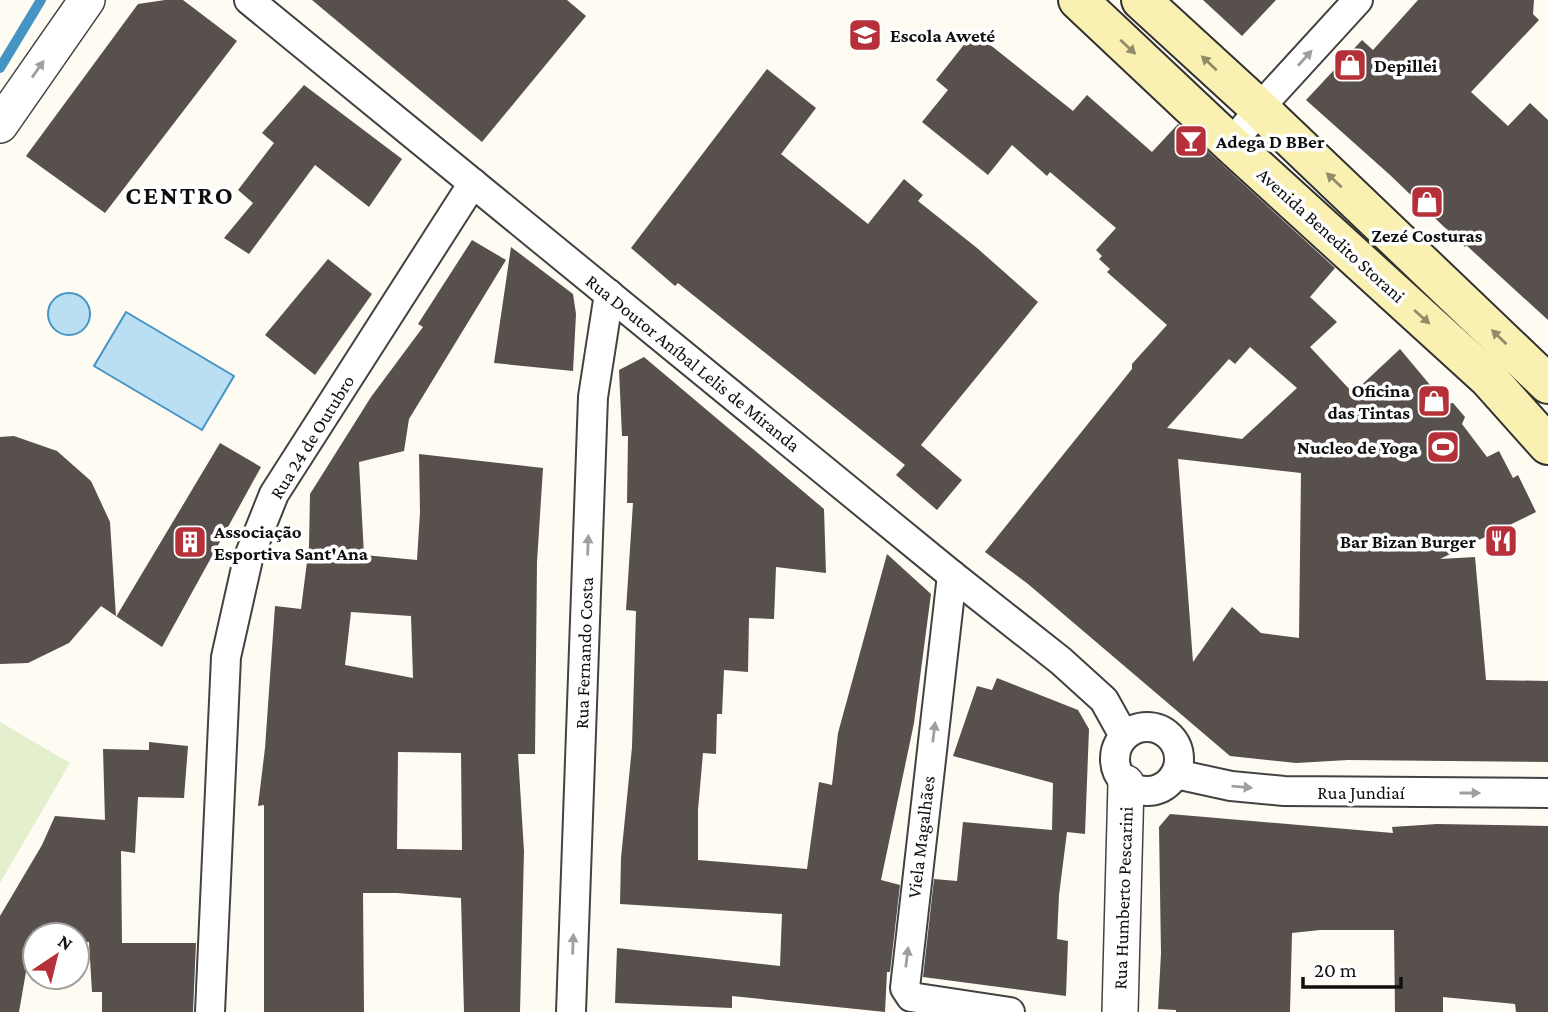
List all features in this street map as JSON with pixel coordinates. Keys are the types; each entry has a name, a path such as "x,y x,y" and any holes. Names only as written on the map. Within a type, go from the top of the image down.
{"main road":[{"name":"Avenida Benedito Storani","path":"1079,0 1231,144 1489,379 1548,446"},
{"name":"Avenida Benedito Storani","path":"1141,0 1548,384"}],"street":[{"path":"0,125 86,0"},
{"name":"Rua Doutor Aníbal Lelis de Miranda","path":"249,0 1061,662 1104,700 1124,736"},
{"path":"1231,144 1259,109 1358,0"},
{"name":"Rua 24 de Outubro","path":"209,1012 226,657 248,559 274,494 473,183"},
{"name":"Rua Fernando Costa","path":"571,1012 593,397 609,294"},
{"name":"Viela Magalhães","path":"952,575 905,988 911,997 1010,1012"},
{"path":"1152,727 1170,736 1179,754 1175,774 1170,781 1153,790 1144,791 1126,783 1116,765 1118,745 1132,730 1152,727"},
{"name":"Rua Jundiaí","path":"1175,774 1231,786 1284,791 1548,793"},
{"name":"Rua Humberto Pescarini","path":"1120,1012 1126,783"}],"green space":[{"path":"0,722 70,763 0,883"}],"water":[{"path":"69,293 84,299 90,314 84,329 69,335 54,329 48,314 54,299"},
{"path":"126,312 234,376 202,430 94,366"}],"building":[{"path":"183,0 237,41 105,213 26,156 138,4"},
{"path":"312,0 567,0 586,16 482,142"},
{"path":"1203,0 1276,0 1242,36"},
{"path":"1418,0 1534,0 1533,14 1539,20 1471,92 1508,126 1530,103 1548,120 1548,320 1306,100 1362,40 1373,50"},
{"path":"974,32 1073,111 1087,95 1152,152 1178,124 1335,268 1310,297 1337,322 1310,347 1353,393 1400,349 1446,404 1453,403 1465,417 1462,424 1487,457 1499,451 1513,478 1518,475 1536,512 1440,559 1475,557 1486,680 1548,681 1548,762 1348,760 1296,763 1230,756 1028,584 985,552 1132,369 1132,364 1167,325 1107,272 1110,269 1099,259 1102,256 1096,250 1116,228 1050,172 1047,176 1012,145 988,175 922,122 948,90 936,80","holes":["1250,347 1297,388 1242,439 1167,428 1229,359 1235,364","1178,459 1301,473 1299,638 1261,633 1232,607 1193,662"]},
{"path":"767,69 816,108 781,154 868,224 904,179 923,195 918,201 1038,302 921,445 962,480 937,510 896,475 905,465 678,283 675,286 631,248"},
{"path":"304,85 402,159 369,207 315,165 249,254 224,238 253,203 238,190 274,143 262,133"},
{"path":"472,240 506,260 409,419 404,451 359,462 364,555 417,560 419,454 543,468 537,562 535,754 518,754 524,851 520,1012 464,1012 461,898 363,893 364,1012 264,1012 264,805 258,806 275,606 301,609 309,546 310,494 371,397 423,327 418,324","holes":["351,612 411,616 413,678 345,665","398,752 461,753 462,850 397,849"]},
{"path":"511,247 573,294 576,314 573,371 494,363"},
{"path":"328,259 372,294 315,375 265,335"},
{"path":"644,357 824,509 826,573 776,567 774,619 749,618 748,672 724,670 722,714 717,714 716,754 703,753 698,810 698,860 807,869 819,782 832,785 838,733 887,554 931,594 914,723 881,880 900,885 890,972 887,972 885,1012 732,996 732,1008 615,1003 617,948 780,966 782,914 620,904 621,858 632,747 636,611 626,610 633,503 627,503 628,436 622,436 619,370"},
{"path":"14,436 57,451 91,481 110,522 116,616 101,606 69,643 28,663 0,664 0,437"},
{"name":"Associação Esportiva Sant'Ana","path":"220,443 261,467 162,647 116,616"},
{"path":"997,678 1078,710 1089,729 1085,834 1067,832 1059,895 1057,939 1068,941 1066,996 923,977 934,879 957,881 963,822 1052,830 1053,783 953,756 977,686 992,690"},
{"path":"149,742 188,746 184,798 138,797 135,853 121,851 122,943 196,943 193,1012 102,1012 102,992 92,992 91,921 21,921 23,991 19,1012 0,1012 0,916 42,845 55,816 105,820 103,749 149,750"},
{"path":"1170,814 1393,833 1392,827 1437,824 1548,826 1548,1012 1516,1012 1515,1004 1443,997 1443,1012 1395,1012 1394,930 1320,930 1292,933 1290,1012 1176,1012 1158,1009 1161,953 1159,827"}],"waterway":[{"path":"0,68 41,0"}],"place":[{"name":"Escola Aweté","path":"865,35"},
{"name":"Depillei","path":"1350,65"},
{"name":"Adega D BBer","path":"1191,141"},
{"name":"Zezé Costuras","path":"1427,202"},
{"name":"Oficina das Tintas","path":"1434,401"},
{"name":"Nucleo de Yoga","path":"1443,447"},
{"name":"Bar Bizan Burger","path":"1501,541"},
{"name":"Associação Esportiva Sant'Ana","path":"190,542"}],"district":[{"name":"CENTRO","path":"180,195"}]}
